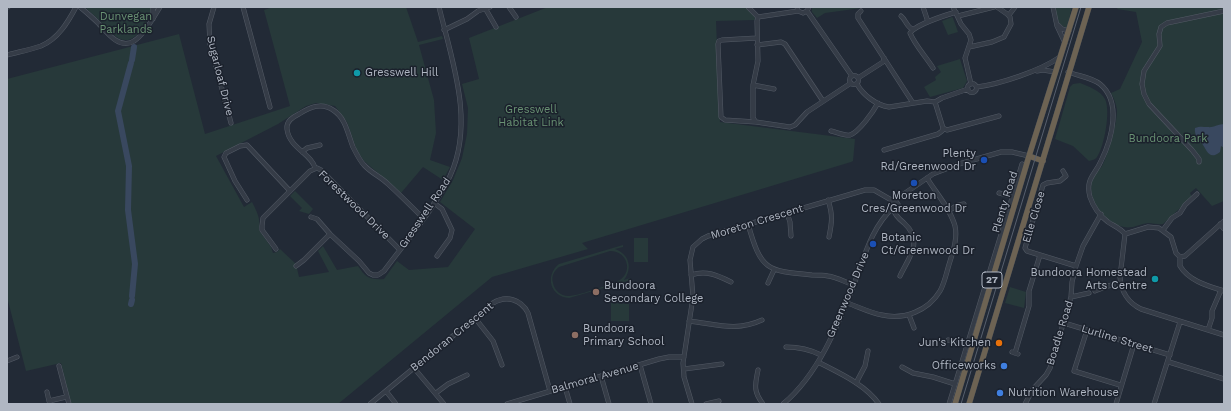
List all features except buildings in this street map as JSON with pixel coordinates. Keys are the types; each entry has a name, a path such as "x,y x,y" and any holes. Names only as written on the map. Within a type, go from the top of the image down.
{"highway":[{"name":"Plenty Road","path":"955,404 979,315 1076,7"},
{"name":"27","path":"969,404 1043,161 1068,72 1089,7"},
{"path":"1055,72 1068,72"},
{"path":"1029,156 1043,161"}],"street":[{"path":"7,55 38,47 47,43 64,27 76,7"},
{"path":"80,7 109,35 125,44 136,40 153,19 159,8 153,7 153,19"},
{"name":"Sugarloaf Drive","path":"214,7 209,24 210,44 231,123"},
{"path":"243,7 270,107"},
{"name":"Gresswell Road","path":"311,217 317,219 330,234 358,260 367,272 373,275 378,275 383,272 434,203 448,180 454,165 461,133 462,119 459,93 439,7"},
{"path":"509,7 516,17"},
{"path":"748,7 758,17"},
{"path":"923,7 928,22"},
{"path":"858,78 859,81 857,84 861,92 878,103 889,107 927,101 935,102 968,89 968,86 971,84 966,58 971,40 953,7"},
{"path":"912,30 928,22 957,14 994,7"},
{"path":"970,47 992,42 1004,37 1011,24 1009,15 997,7"},
{"path":"1009,15 1015,7"},
{"path":"1053,7 1056,21 1065,44"},
{"path":"444,30 487,8 496,27"},
{"path":"758,17 798,9 803,13 808,9 852,76 858,78"},
{"path":"861,11 858,14 858,18 913,103"},
{"path":"1198,162 1199,159 1192,150 1149,104 1144,94 1142,84 1144,71 1160,46 1159,34 1161,27 1167,23 1224,11"},
{"path":"901,16 907,26 912,30"},
{"path":"756,122 753,118 753,85 758,61 756,21 758,17"},
{"path":"1056,21 1060,28 1069,31"},
{"path":"912,30 910,33 913,40 933,68"},
{"path":"757,38 719,41 721,118 725,120 756,122 790,127 796,124 807,112 851,83 854,85 857,84"},
{"path":"757,45 781,42 785,44 823,101"},
{"path":"968,89 971,92 974,92 977,87 1030,72 1050,64 1060,57"},
{"path":"858,78 883,62 884,58"},
{"path":"1030,72 1043,70 1055,72"},
{"path":"1068,72 1100,84 1108,93 1112,104 1112,122 1107,146 1101,161 1093,173 1089,188 1090,198 1096,209 1107,221 1121,229 1125,234 1120,283 1125,296 1131,304 1137,307 1224,336"},
{"path":"851,83 850,80 852,76"},
{"path":"971,84 974,84 977,87"},
{"path":"753,85 774,89"},
{"path":"935,102 943,128"},
{"path":"831,131 848,135 852,134 865,122 878,103"},
{"path":"315,168 312,161 295,146 288,133 287,126 290,120 312,107 327,107 334,110 344,122 354,148 364,165 388,183 423,218"},
{"path":"943,128 947,130 999,116"},
{"path":"884,150 938,134 943,128"},
{"path":"247,200 235,181 224,157 226,153 242,145 247,145 290,191"},
{"path":"302,152 307,148 320,145"},
{"name":"Greenwood Drive","path":"783,404 802,385 818,362 842,316 871,240 894,204 927,178 952,166 997,152 1012,152 1029,156"},
{"path":"949,404 967,345 979,315 1022,164"},
{"name":"Forestwood Drive","path":"276,249 262,230 263,220 290,191 315,168 321,170 400,250"},
{"name":"Elle Close","path":"1063,171 1066,176 1060,182 1047,183 1043,185 1025,248 1026,251 1040,256 1076,266"},
{"path":"1018,177 1024,174"},
{"path":"847,303 887,316 899,317 909,315 922,309 938,294 943,285 956,238 955,226 948,211 927,178"},
{"name":"Moreton Crescent","path":"692,404 684,377 684,357 693,297 690,260 691,253 696,244 708,236 865,190 874,190 894,204"},
{"path":"999,193 1012,196"},
{"path":"1163,230 1172,218 1180,213 1185,205 1197,194"},
{"path":"828,200 832,212 829,237"},
{"path":"434,203 442,209 452,230 450,238 436,257"},
{"path":"894,204 894,213 910,228 914,235 915,245 900,276"},
{"path":"948,211 958,205 964,204"},
{"path":"889,211 901,220"},
{"path":"787,213 790,222 791,236"},
{"name":"Boadle Road","path":"1026,403 1033,389 1049,371 1071,297 1072,282 1076,266 1083,246 1100,214"},
{"path":"1180,257 1185,256 1222,222 1224,229"},
{"path":"748,224 757,251 766,265 774,270 828,276 854,286"},
{"path":"1125,234 1148,227 1163,230 1171,237 1176,253 1180,257 1180,266 1187,276 1223,290 1212,311 1212,318 1208,330"},
{"path":"296,266 330,234"},
{"path":"1015,353 1029,306 1029,291 1040,256"},
{"path":"768,284 774,270"},
{"path":"691,276 698,273 707,273 731,282"},
{"path":"1095,291 1120,283"},
{"path":"1071,297 1089,294"},
{"name":"Bendoran Crescent","path":"370,404 493,303 501,299 513,299 522,304 529,316 550,391"},
{"path":"909,315 914,328"},
{"path":"475,318 493,341 502,365"},
{"path":"689,321 742,327 762,320"},
{"path":"1154,404 1180,322"},
{"name":"Lurline Street","path":"1064,323 1170,355"},
{"path":"1087,330 1074,371 1120,385"},
{"path":"948,340 967,345"},
{"path":"1116,404 1120,385 1134,344"},
{"path":"786,347 808,349 821,355"},
{"path":"856,383 865,366 868,351"},
{"path":"7,361 18,357"},
{"name":"Balmoral Avenue","path":"507,404 669,357 684,357"},
{"path":"818,362 856,383 873,396 879,404"},
{"path":"1168,362 1224,379"},
{"path":"684,369 722,364"},
{"path":"640,365 651,404"},
{"path":"59,366 68,404"},
{"path":"902,367 913,373 955,384"},
{"path":"414,368 444,404"},
{"path":"758,370 756,390 757,396 763,404"},
{"path":"436,394 448,384 467,375"},
{"path":"601,376 609,404"},
{"path":"565,387 570,404"},
{"path":"386,391 396,404"},
{"path":"47,392 50,403 66,397"},
{"path":"972,395 974,404"},
{"path":"526,398 527,404"},
{"path":"706,404 719,401"}],"green space":[{"name":"Dunvegan Parklands","path":"85,7 151,7 149,18 146,23 134,37 129,40 124,40 114,35"},
{"name":"Gresswell Habitat Link","path":"273,7 406,7 418,42 442,36 443,39 419,45 434,100 436,133 430,160 450,167 443,180 423,167 401,193 364,161 357,151 347,122 335,106 316,103 306,106 278,124 216,156 244,207 252,202 259,219 259,230 271,247 273,253 280,249 296,264 299,277 329,272 318,251 323,246 337,270 358,266 366,276 375,279 384,279 397,261 409,270 448,267 475,229 440,202 453,180 462,158 467,134 468,108 462,84 479,79 469,38 548,7 747,7 755,15 755,20 716,21 720,122 855,139 853,161 582,243 588,249 492,277 338,404 71,404 61,363 26,371 7,297 7,79 179,34 205,134 290,106 264,10"},
{"path":"812,7 869,7 825,13 817,18 812,12"},
{"path":"1055,7 1072,7 1067,28 1059,22"},
{"name":"Bundoora Park","path":"1118,7 1224,7 1224,201 1212,206 1196,188 1190,193 1192,197 1163,224 1148,223 1133,227 1124,227 1116,224 1109,220 1097,208 1092,192 1094,176 1105,160 1116,123 1117,110 1111,93 1120,89 1142,42 1136,12 1117,9"},
{"path":"952,17 958,32 948,35 942,21"},
{"path":"960,59 967,81 963,88 930,97 924,87 936,80 935,77 941,72 937,66"},
{"path":"1080,83 1101,94 1107,105 1106,129 1100,152 1096,158 1089,161 1073,146 1055,139 1070,87 1073,84"},
{"path":"295,191 313,209 309,214 299,211 302,208 290,196"},
{"path":"634,238 648,238 648,262 634,262"},
{"path":"623,245 623,247 615,249 624,254 628,262 628,271 624,280 630,278 631,280 569,298 563,297 554,290 551,280 554,269 559,264","holes":["610,251 616,252 625,259 627,264 627,269 622,279 572,296 563,295 555,288 552,280 554,272 559,267"]},
{"path":"1010,287 1026,292 1024,308 1005,303"},
{"path":"611,303 629,304 629,321 611,321"}],"water":[{"path":"1224,124 1224,148 1221,146 1220,152 1211,155 1196,136 1195,128"}],"waterway":[{"path":"132,60 134,47"},
{"path":"131,63 118,111 129,166 128,210 135,264 132,296"},
{"path":"131,304 132,300"}],"tram line":[{"path":"961,404 1081,7"}],"place":[{"name":"Gresswell Hill","path":"357,73"},
{"name":"Plenty Rd/Greenwood Dr","path":"984,160"},
{"name":"Moreton Cres/Greenwood Dr","path":"914,183"},
{"name":"Botanic Ct/Greenwood Dr","path":"873,244"},
{"name":"Bundoora Homestead Arts Centre","path":"1155,279"},
{"name":"Bundoora Secondary College","path":"596,292"},
{"name":"Bundoora Primary School","path":"575,335"},
{"name":"Jun's Kitchen","path":"999,343"},
{"name":"Officeworks","path":"1004,366"},
{"name":"Nutrition Warehouse","path":"1000,393"}]}
